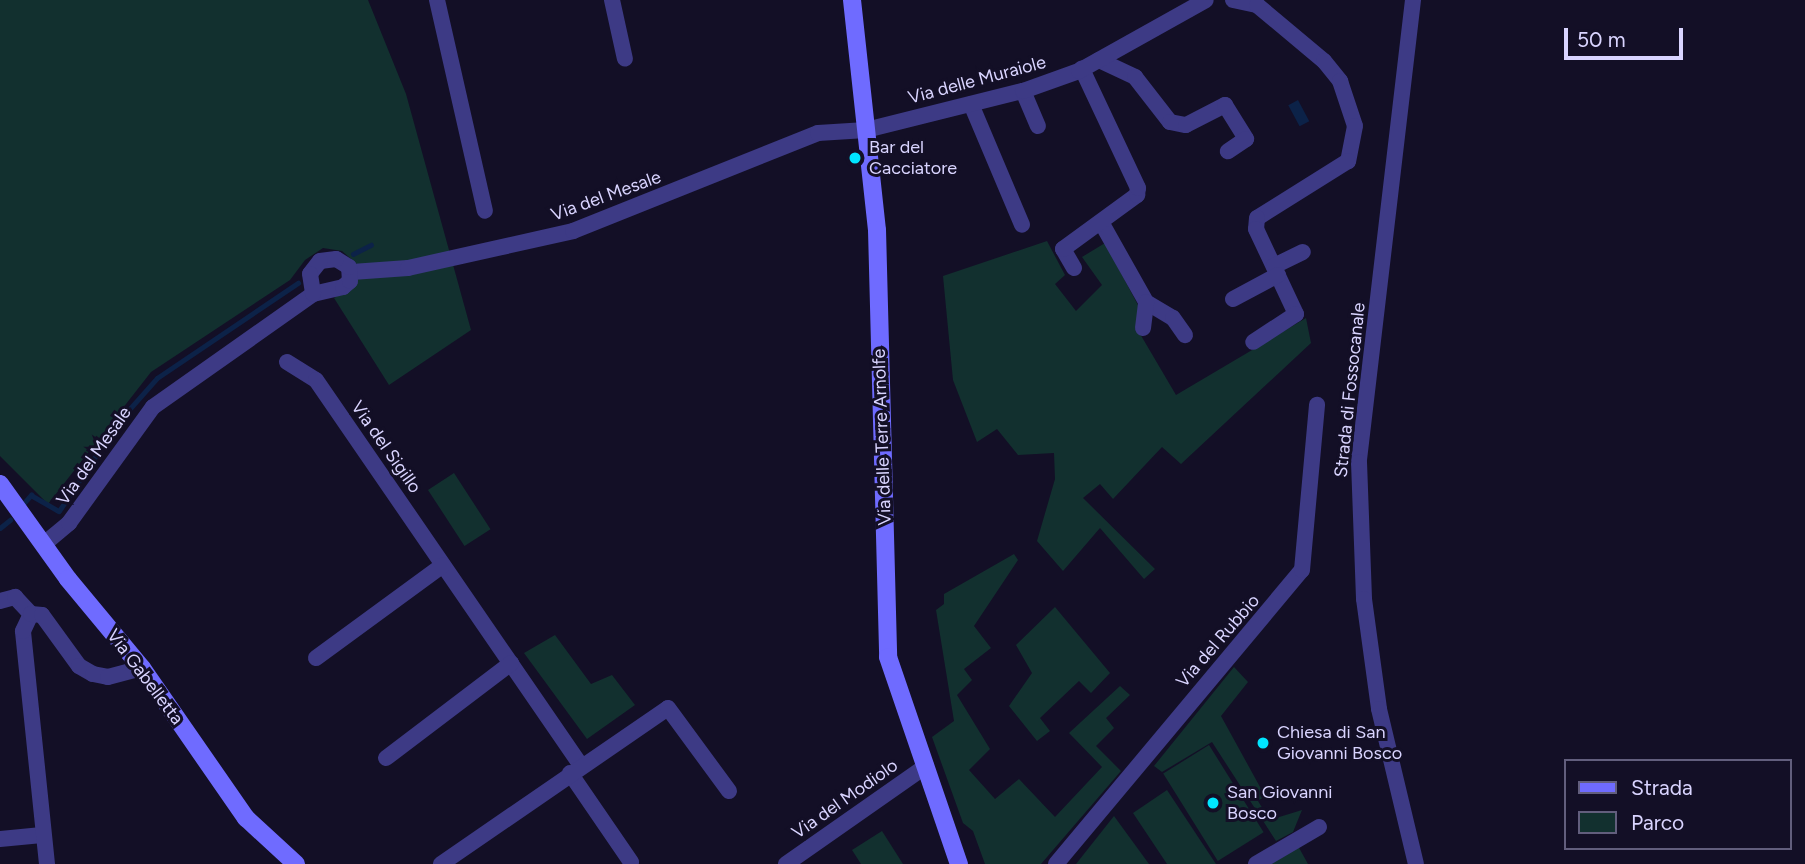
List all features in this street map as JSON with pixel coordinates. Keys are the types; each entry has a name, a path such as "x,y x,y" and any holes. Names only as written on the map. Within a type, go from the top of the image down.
{"street":[{"path":"437,0 485,211"},
{"path":"612,0 625,59"},
{"name":"Via delle Terre Arnolfe","path":"852,0 877,230 888,657 959,864"},
{"name":"Via delle Muraiole","path":"866,130 1023,91 1078,71 1206,0"},
{"path":"1233,0 1257,5 1324,61 1340,80 1355,126 1348,161 1257,218 1256,229 1296,314 1253,342"},
{"name":"Strada di Fossocanale","path":"1413,0 1359,462 1364,599 1379,709 1416,864"},
{"path":"1099,60 1127,70 1170,122 1186,125 1225,105 1246,139 1228,151"},
{"path":"1078,71 1123,174"},
{"path":"1074,268 1063,249 1137,195 1138,188 1078,71"},
{"path":"1023,91 1038,126"},
{"path":"971,104 1022,225"},
{"name":"Via del Mesale","path":"313,294 310,274 320,261 336,259 352,272 408,268 573,231 818,133 866,130"},
{"path":"1101,222 1146,302 1173,318 1185,335"},
{"path":"1233,299 1303,252"},
{"name":"Via del Mesale","path":"44,544 61,533 153,407 313,294 343,287 352,272"},
{"path":"1143,328 1146,302"},
{"name":"Via del Sigillo","path":"287,362 316,380 511,663 631,862"},
{"name":"Via del Rubbio","path":"1056,864 1302,570 1317,405"},
{"name":"Via Gabelletta","path":"0,484 142,668 246,818 296,864"},
{"path":"316,658 443,565"},
{"path":"0,601 15,597 31,614 42,615 85,671 108,677 142,668"},
{"path":"31,614 23,631 47,864"},
{"path":"386,758 511,663"},
{"path":"441,864 668,708 729,791"},
{"name":"Via del Modiolo","path":"786,864 926,766"},
{"path":"1256,864 1319,827"},
{"path":"0,838 42,835"}],"green space":[{"path":"0,0 368,0 406,94 471,330 389,385 334,298 358,282 358,265 342,251 323,248 305,260 290,280 151,372 48,504 0,456"},
{"path":"1047,241 1065,275 1055,284 1076,311 1102,285 1082,257 1105,243 1139,307 1136,327 1176,395 1306,318 1311,343 1181,464 1162,447 1113,499 1100,484 1083,498 1155,569 1144,579 1100,528 1063,571 1037,541 1055,479 1054,453 1018,455 997,429 977,442 953,380 943,276"},
{"path":"454,473 490,529 464,546 428,490"},
{"path":"1014,554 1018,560 974,626 991,648 964,669 972,680 957,695 990,749 969,770 995,799 1019,779 1055,817 1102,767 1069,733 1120,686 1130,695 1106,718 1114,728 1096,746 1121,771 1041,864 985,864 973,831 963,823 932,737 954,721 936,610 944,604 944,594"},
{"path":"1055,607 1110,673 1091,693 1079,681 1040,718 1050,731 1037,741 1009,706 1032,673 1016,645"},
{"path":"555,635 591,684 612,675 635,705 587,739 524,653"},
{"path":"1234,667 1248,682 1221,716 1265,796 1258,801 1266,814 1276,818 1302,810 1293,832 1276,841 1212,742 1162,772 1154,766"},
{"name":"San Giovanni Bosco","path":"1209,745 1264,832 1218,861 1163,774"},
{"path":"1167,790 1216,864 1167,864 1133,813"},
{"path":"1114,816 1149,864 1076,864"},
{"path":"882,831 903,864 861,864 852,850"},
{"path":"1298,846 1308,864 1267,864"}],"water":[{"path":"1298,100 1309,121 1300,126 1288,105"}],"waterway":[{"path":"353,254 371,245"},
{"path":"24,503 31,495 59,511 119,421 157,378 298,283"},
{"path":"0,528 10,520"}],"place":[{"name":"Bar del Cacciatore","path":"855,158"},
{"name":"Chiesa di San Giovanni Bosco","path":"1263,743"},
{"name":"San Giovanni Bosco","path":"1213,803"}]}
